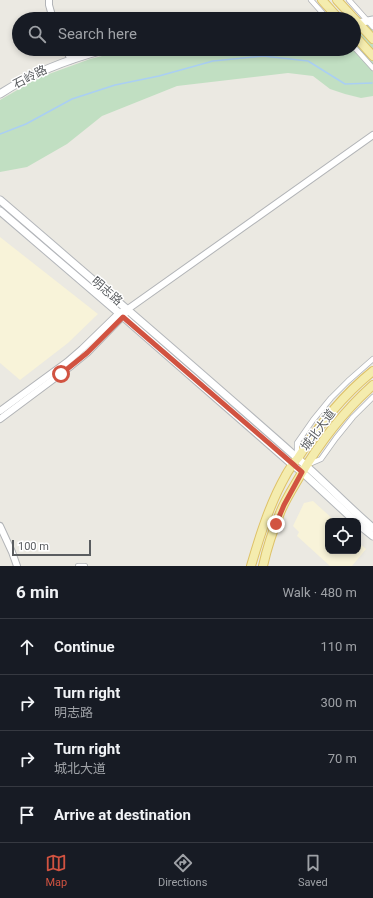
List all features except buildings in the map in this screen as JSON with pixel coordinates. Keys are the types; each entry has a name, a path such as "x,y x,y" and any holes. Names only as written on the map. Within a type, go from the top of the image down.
{"main road":[{"path":"322,0 334,12"},
{"path":"337,0 347,12"},
{"path":"361,22 371,23"},
{"path":"361,27 373,39"},
{"path":"361,43 373,56"},
{"name":"石岭路","path":"0,94 25,79 53,66 84,56"},
{"name":"明志路","path":"0,200 128,309 295,461 373,528"},
{"name":"明志路","path":"0,211 295,461"},
{"name":"城北大道","path":"251,566 260,534 271,507 295,461 338,404 354,387 373,371"},
{"name":"城北大道","path":"263,566 270,538 280,513 311,457 346,411 373,385"},
{"name":"明志路","path":"304,469 352,518"},
{"path":"361,526 373,536"}],"street":[{"path":"49,0 51,12"},
{"path":"311,0 322,12"},
{"path":"349,0 360,12"},
{"path":"361,13 371,23"},
{"path":"361,55 373,68"},
{"path":"69,56 71,60"},
{"path":"0,411 67,362 128,309 373,135"},
{"path":"0,419 87,353 121,315"},
{"path":"295,461 296,443 313,420 331,398 373,359"},
{"path":"304,469 321,459 353,417 373,398"},
{"path":"0,526 17,566"},
{"path":"78,566 86,566"}],"shaded area":[{"path":"0,237 98,314 68,343 20,380 0,363"},
{"path":"313,501 332,518 325,518 325,554 361,554 361,545 366,549 352,566 330,566 297,536 299,532 293,526 304,503"}],"green space":[{"path":"373,21 373,96 361,98 345,94 330,89 313,76 288,73 177,86 102,116 67,144 27,167 0,172 0,100 38,78 102,56 361,56 361,22"}],"waterway":[{"path":"0,134 26,124 72,99 115,85 159,76 213,61 263,56 308,61 345,84 372,83"}],"route":[{"path":"61,374 87,353 123,317 302,472 284,505 276,524"}]}
